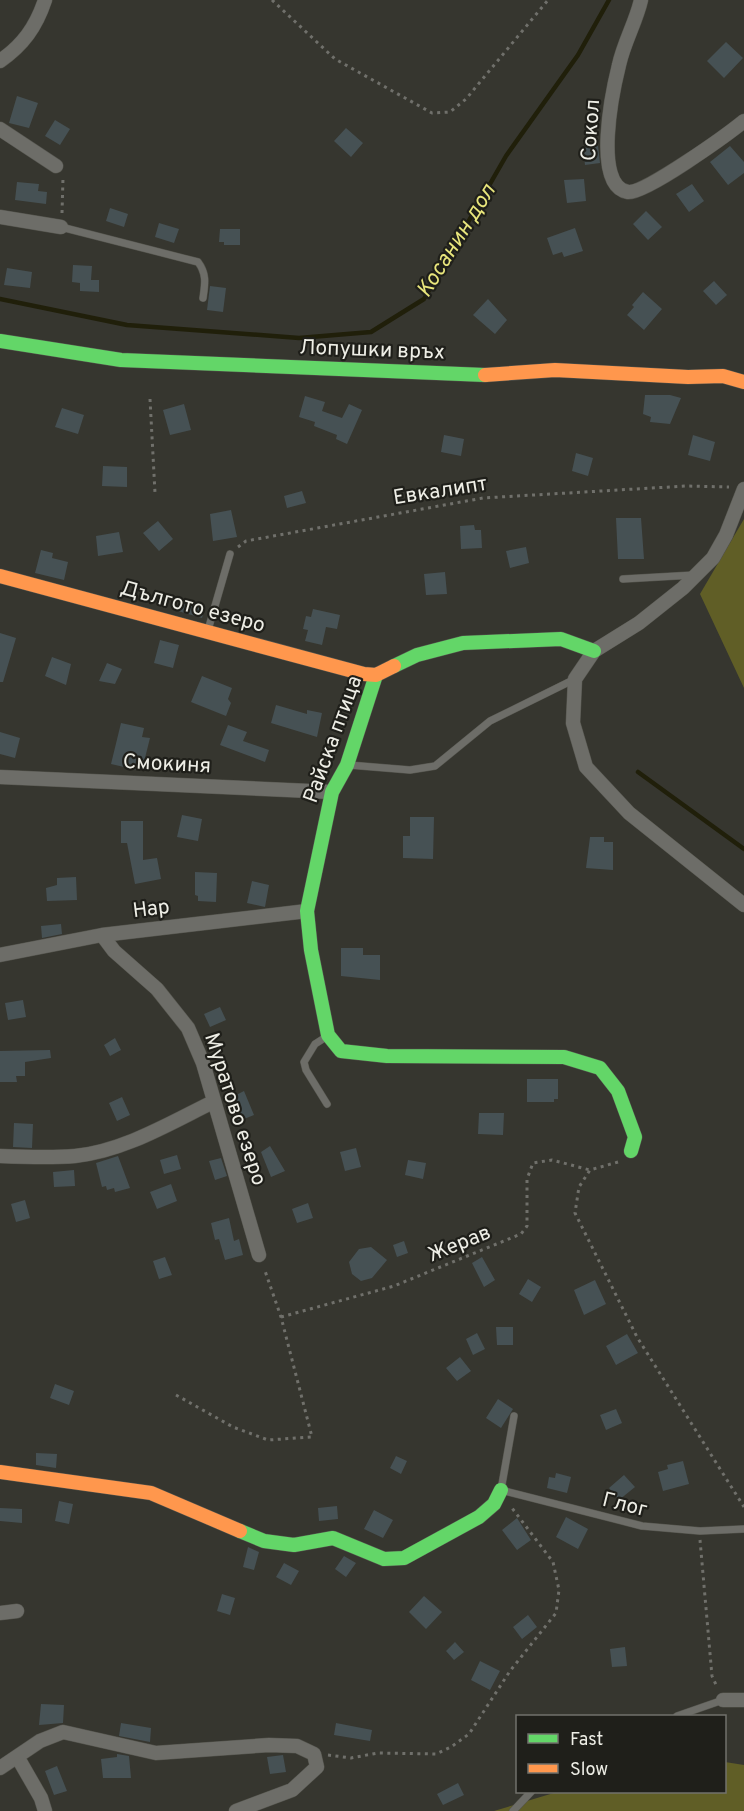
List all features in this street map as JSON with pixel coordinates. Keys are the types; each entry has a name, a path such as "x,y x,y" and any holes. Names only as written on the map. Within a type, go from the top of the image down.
{"street":[{"path":"0,61 26,39 38,21 45,0"},
{"name":"Сокол","path":"641,0 626,36 613,96 606,163 609,175 615,184 625,191 636,192 688,160 744,121"},
{"path":"0,129 56,166"},
{"path":"0,217 61,227"},
{"name":"Лопушки връх","path":"0,341 121,360 495,375 555,370 688,377 723,376 744,381"},
{"path":"738,488 726,535 713,558 639,623 594,651 575,679 573,723 586,767 630,813 744,906"},
{"name":"Дългото езеро","path":"0,576 376,675"},
{"name":"Райска птица","path":"328,1035 313,961 307,911 332,792 346,765 376,675 417,655 463,643 561,639 594,651"},
{"name":"Смокиня","path":"0,777 332,792"},
{"name":"Нар","path":"0,955 102,935 307,911"},
{"name":"Муратово езеро","path":"102,935 114,951 157,989 188,1028 203,1063 259,1255"},
{"path":"328,1035 341,1051 387,1056 564,1057 584,1060 600,1068 618,1091 635,1137 631,1151"},
{"path":"0,1156 76,1155 109,1148 147,1134 213,1102"},
{"path":"0,1472 151,1494 264,1541 294,1545 333,1539 384,1559 394,1560 405,1558 479,1516 494,1504 501,1490"},
{"path":"0,1613 17,1611"},
{"path":"723,1700 744,1700"},
{"path":"0,1768 40,1741 63,1732 156,1754 278,1745 297,1746 314,1754 317,1767 310,1777 292,1790 236,1811"},
{"path":"18,1758 41,1798 45,1811"}],"lane":[{"path":"61,227 198,262 204,270 206,280 203,298"},
{"path":"207,632 230,554"},
{"path":"623,579 696,575"},
{"path":"346,765 410,770 435,766 489,720 575,679"},
{"path":"327,1104 306,1070 304,1062 315,1044 328,1035"},
{"path":"501,1490 514,1416"},
{"name":"Глог","path":"501,1490 642,1526 700,1531 744,1529"},
{"path":"680,1715 723,1700"},
{"path":"513,1811 529,1793"}],"path":[{"path":"272,0 335,59 432,113 450,112 466,99 548,0"},
{"path":"56,166 63,175 61,227"},
{"path":"150,399 155,493"},
{"name":"Евкалипт","path":"230,554 246,541 483,498 686,486 738,488"},
{"path":"631,1151 618,1162 590,1170 579,1187 575,1213 637,1337 744,1507"},
{"name":"Жерав","path":"281,1317 394,1286 521,1234 527,1226 527,1179 533,1163 552,1160 590,1170"},
{"path":"176,1395 233,1427 268,1440 312,1437 281,1317 259,1255"},
{"path":"314,1754 351,1758 378,1754 436,1754 451,1748 469,1734 510,1671 556,1613 559,1590 553,1562 513,1510 501,1490"},
{"path":"700,1531 712,1676 723,1700"}],"shaded area":[{"path":"744,519 744,688 700,594"},
{"path":"726,1762 744,1765 744,1811 494,1811 554,1793 726,1793"}],"building":[{"path":"726,42 743,58 724,78 707,61"},
{"path":"17,96 38,103 29,128 9,123"},
{"path":"55,120 70,129 60,145 45,136"},
{"path":"346,128 363,143 351,157 334,141"},
{"path":"598,146 600,163 585,165 583,148"},
{"path":"730,146 744,162 744,173 728,185 710,162"},
{"path":"584,179 586,201 567,203 564,180"},
{"path":"17,182 39,184 38,191 47,192 46,204 15,200"},
{"path":"692,184 704,201 689,212 676,194"},
{"path":"110,208 128,214 124,227 106,221"},
{"path":"646,211 662,227 648,240 633,224"},
{"path":"159,223 179,229 174,243 155,237"},
{"path":"575,228 583,251 564,257 562,252 553,255 547,238"},
{"path":"220,229 240,229 240,245 224,245 224,242 219,242"},
{"path":"73,265 92,266 91,280 99,280 99,292 80,291 80,283 72,282"},
{"path":"7,268 32,272 30,288 4,285"},
{"path":"714,281 727,295 716,305 703,291"},
{"path":"210,286 226,288 223,312 207,310"},
{"path":"643,292 662,309 644,330 627,315"},
{"path":"488,299 507,320 495,334 473,315"},
{"path":"645,395 670,395 681,398 670,424 650,422 651,417 643,414"},
{"path":"305,396 325,402 322,411 342,418 349,404 362,410 347,444 336,439 337,435 314,426 315,422 299,417"},
{"path":"184,404 191,430 170,435 163,410"},
{"path":"62,408 84,415 78,434 55,427"},
{"path":"444,435 464,439 461,456 441,452"},
{"path":"693,435 715,442 710,461 688,455"},
{"path":"576,453 593,458 588,476 572,471"},
{"path":"103,466 127,467 127,487 102,486"},
{"path":"302,491 306,503 287,508 284,496"},
{"path":"231,510 237,537 213,541 210,514"},
{"path":"616,518 641,518 644,559 618,559"},
{"path":"158,521 173,539 159,551 143,533"},
{"path":"474,525 475,530 481,530 482,548 461,549 460,526"},
{"path":"119,532 123,552 98,556 96,536"},
{"path":"526,547 529,563 510,568 506,551"},
{"path":"41,550 53,553 52,558 68,562 64,580 35,573"},
{"path":"445,572 447,594 426,595 424,574"},
{"path":"180,601 205,607 202,618 178,611"},
{"path":"313,609 340,615 337,629 326,627 322,645 305,641 308,630 303,629 306,616 311,617"},
{"path":"0,633 16,638 3,682 0,682"},
{"path":"160,640 179,645 173,668 154,663"},
{"path":"52,657 71,664 66,685 45,676"},
{"path":"107,663 122,669 115,684 99,681"},
{"path":"202,676 232,688 228,699 231,703 226,716 191,702"},
{"path":"276,705 307,714 307,710 322,713 317,737 271,723"},
{"path":"121,723 144,728 142,737 150,738 144,762 139,760 137,770 111,764"},
{"path":"228,725 247,732 243,741 269,750 265,762 220,745"},
{"path":"0,732 20,738 15,758 0,754"},
{"path":"182,815 202,819 198,841 177,837"},
{"path":"410,817 434,817 433,859 403,858 403,836 410,836"},
{"path":"121,821 143,821 143,860 157,858 161,879 135,884 127,843 121,843"},
{"path":"590,837 604,837 604,842 613,842 613,870 586,868"},
{"path":"195,872 217,873 216,902 198,901 198,896 195,895"},
{"path":"76,877 77,900 47,901 46,888 57,885 57,878"},
{"path":"252,881 269,885 265,907 247,903"},
{"path":"61,924 62,934 42,938 41,926"},
{"path":"341,948 363,948 363,955 380,955 380,980 341,976"},
{"path":"23,1000 26,1017 8,1020 5,1003"},
{"path":"220,1007 226,1020 210,1027 204,1014"},
{"path":"115,1038 121,1050 110,1056 104,1045"},
{"path":"50,1050 51,1058 25,1062 25,1076 16,1076 17,1082 0,1082 0,1051"},
{"path":"527,1079 558,1079 558,1099 554,1099 554,1102 527,1102"},
{"path":"244,1091 254,1115 239,1121 230,1098"},
{"path":"122,1097 130,1115 117,1121 109,1103"},
{"path":"479,1113 504,1113 503,1135 478,1134"},
{"path":"14,1123 33,1124 32,1148 13,1147"},
{"path":"270,1146 285,1171 271,1177 261,1152"},
{"path":"356,1148 361,1167 345,1171 340,1152"},
{"path":"177,1155 181,1169 164,1174 160,1160"},
{"path":"118,1156 130,1188 115,1192 114,1188 107,1190 106,1186 102,1187 96,1163"},
{"path":"221,1158 227,1176 215,1180 209,1161"},
{"path":"408,1160 426,1163 423,1179 405,1175"},
{"path":"74,1170 75,1186 54,1187 53,1172"},
{"path":"171,1184 177,1201 157,1209 150,1192"},
{"path":"25,1200 30,1218 16,1222 11,1204"},
{"path":"308,1203 313,1218 297,1223 292,1209"},
{"path":"229,1218 234,1241 239,1239 243,1255 225,1260 219,1239 215,1240 211,1223"},
{"path":"404,1241 408,1253 397,1257 393,1245"},
{"path":"371,1247 387,1260 372,1278 361,1281 352,1274 349,1262 359,1249"},
{"path":"165,1257 172,1275 159,1279 153,1261"},
{"path":"482,1257 495,1280 484,1287 472,1263"},
{"path":"528,1279 541,1287 532,1302 519,1294"},
{"path":"595,1280 606,1304 584,1315 574,1290"},
{"path":"496,1327 513,1327 513,1345 497,1345"},
{"path":"477,1333 485,1349 473,1355 466,1339"},
{"path":"627,1334 638,1353 616,1365 606,1346"},
{"path":"460,1357 471,1371 457,1381 446,1368"},
{"path":"55,1384 74,1391 69,1405 50,1398"},
{"path":"498,1399 513,1409 501,1428 486,1418"},
{"path":"616,1409 622,1423 606,1430 600,1415"},
{"path":"36,1453 57,1454 56,1468 36,1465"},
{"path":"396,1456 407,1461 401,1474 390,1468"},
{"path":"683,1461 689,1484 663,1491 658,1472 668,1469 667,1465"},
{"path":"556,1473 571,1477 567,1493 547,1488 549,1477 555,1478"},
{"path":"624,1475 635,1487 619,1500 609,1488"},
{"path":"59,1501 73,1504 69,1524 55,1521"},
{"path":"337,1506 338,1519 319,1521 318,1508"},
{"path":"0,1508 22,1509 22,1523 0,1521"},
{"path":"374,1510 393,1520 383,1538 364,1529"},
{"path":"566,1517 588,1529 578,1549 556,1537"},
{"path":"517,1518 531,1540 517,1550 502,1530"},
{"path":"248,1547 259,1552 254,1570 243,1567"},
{"path":"344,1556 356,1563 346,1577 335,1569"},
{"path":"284,1563 299,1571 291,1585 276,1577"},
{"path":"222,1594 235,1598 230,1615 217,1611"},
{"path":"424,1596 442,1612 426,1629 409,1612"},
{"path":"528,1615 537,1627 522,1639 513,1627"},
{"path":"455,1642 464,1652 454,1660 446,1651"},
{"path":"625,1647 627,1666 612,1667 610,1649"},
{"path":"480,1661 500,1671 490,1690 471,1680"},
{"path":"41,1704 64,1705 63,1723 39,1725"},
{"path":"121,1723 151,1728 150,1742 119,1736"},
{"path":"336,1723 372,1730 370,1741 334,1735"},
{"path":"117,1754 129,1756 131,1778 103,1778 101,1759 117,1757"},
{"path":"283,1755 286,1772 270,1774 267,1757"},
{"path":"57,1766 67,1791 54,1795 45,1771"},
{"path":"458,1783 464,1795 443,1805 437,1794"}],"waterway":[{"name":"Косанин дол","path":"0,299 127,325 299,338 371,332 424,299 506,156 578,55 609,0"},
{"path":"638,772 744,849"}],"traffic: fast":[{"path":"0,341 121,360 485,375"},
{"path":"394,666 417,655 463,643 561,639 594,651"},
{"path":"376,675 347,765 332,792 307,911 311,950 328,1035 341,1051 387,1056 564,1057 600,1068 618,1091 635,1137 631,1151"},
{"path":"240,1531 264,1541 294,1545 333,1538 384,1559 404,1558 479,1517 494,1504 501,1490"}],"traffic: slow":[{"path":"485,375 555,370 688,377 723,376 744,382"},
{"path":"0,576 364,674 376,675 394,666"},
{"path":"0,1472 151,1493 240,1531"}]}
